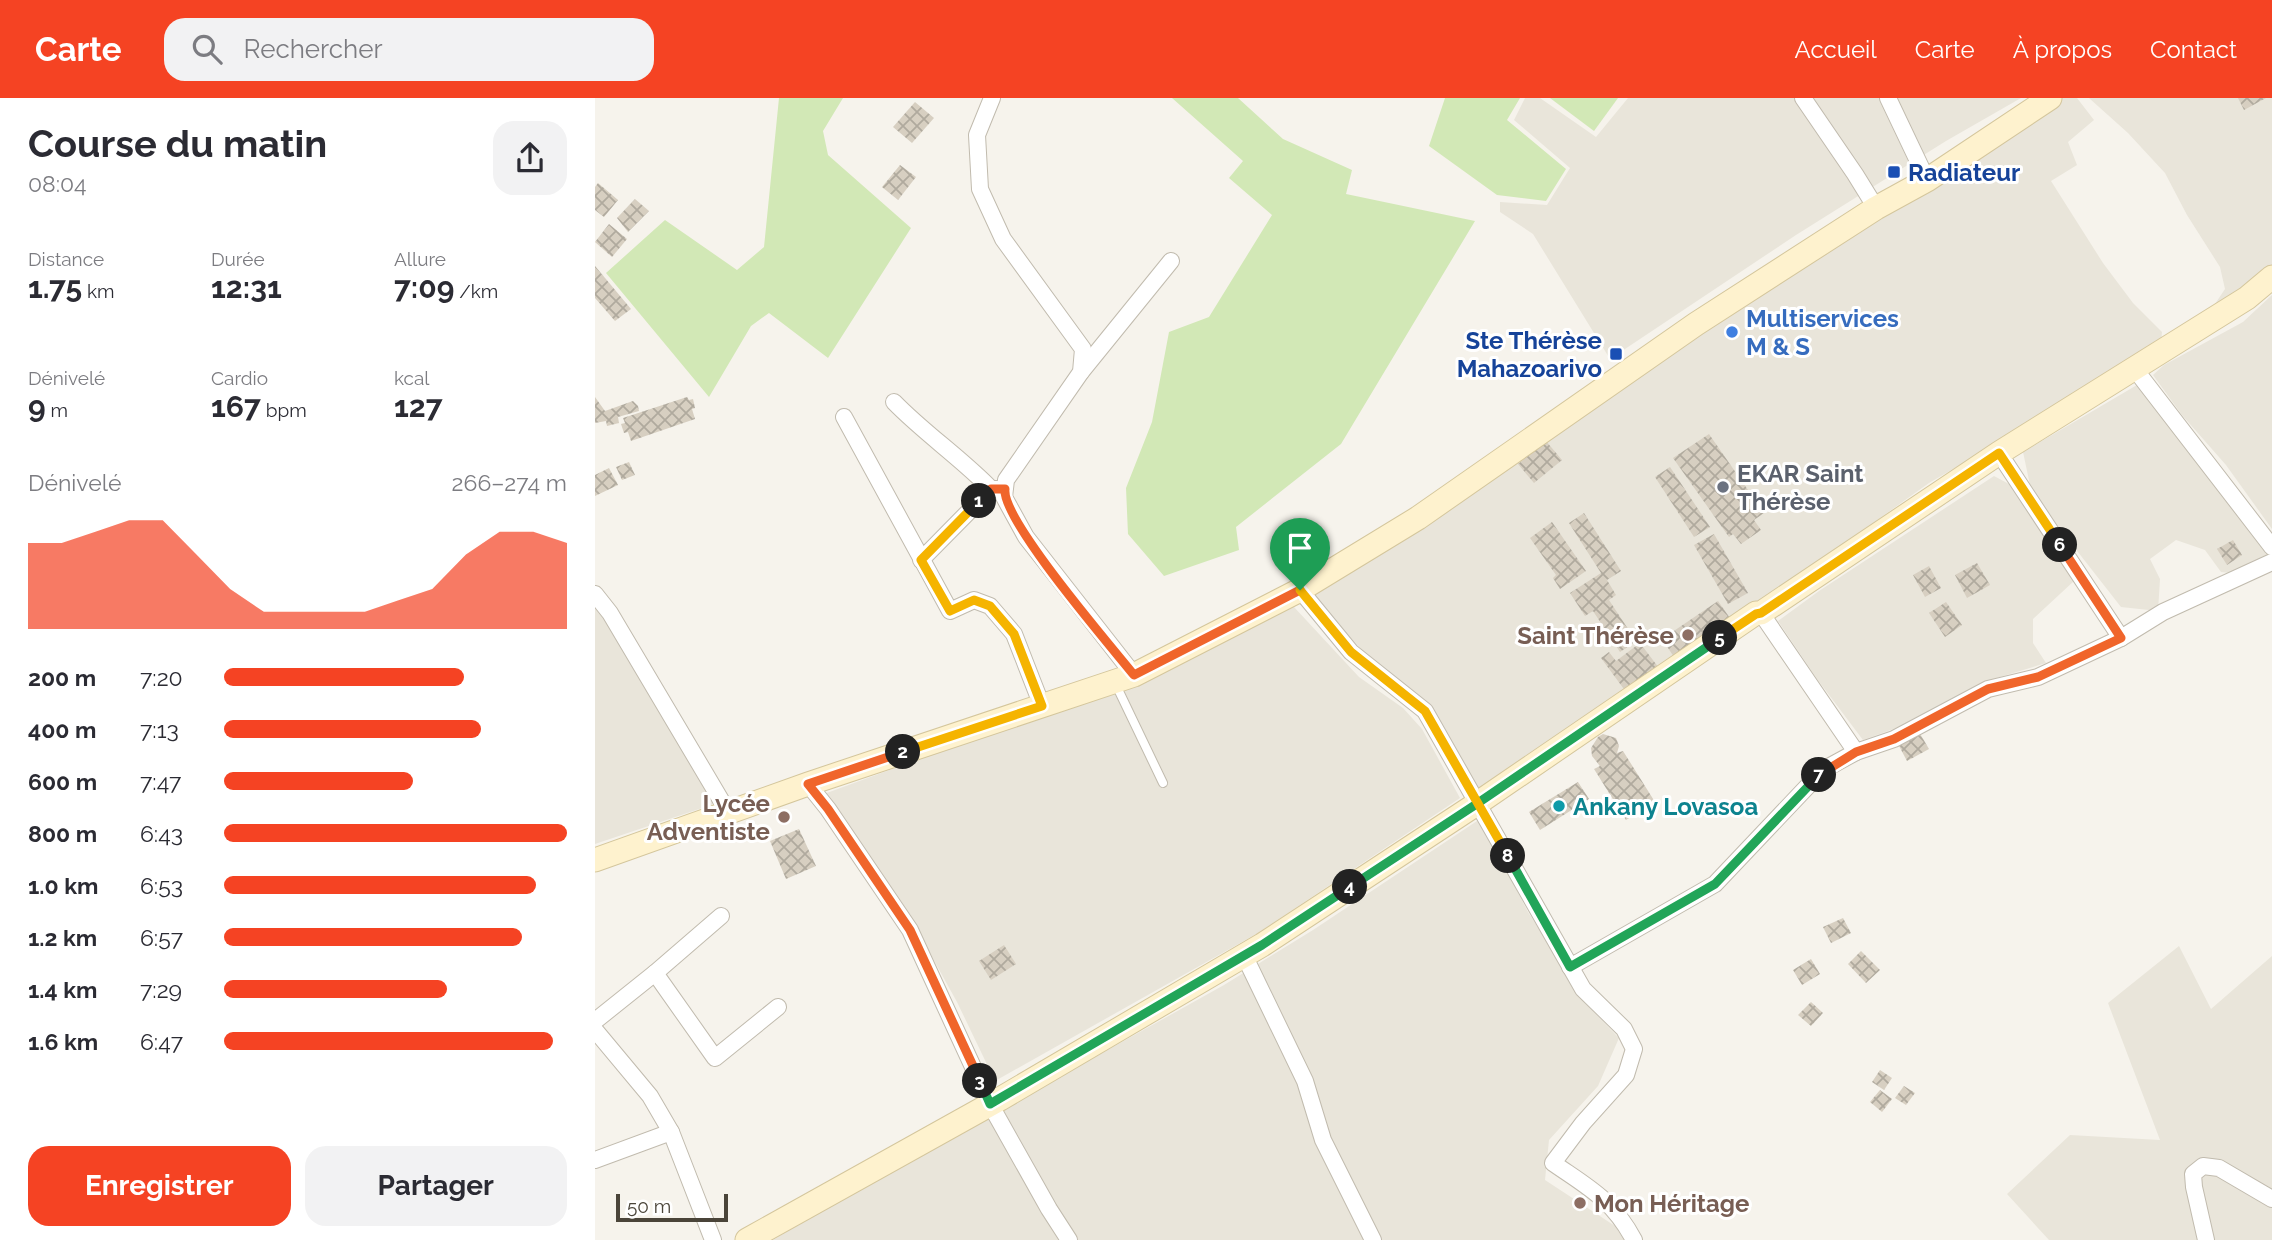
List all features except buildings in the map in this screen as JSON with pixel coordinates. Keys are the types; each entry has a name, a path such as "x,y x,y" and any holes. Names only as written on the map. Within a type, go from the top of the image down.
{"main road":[{"path":"595,860 808,784 1124,678 1300,590 1418,518 1696,324 1876,208 1927,180 2050,98"},
{"path":"747,1240 990,1104 1244,955 1478,803 1745,621 1761,613 1999,453 2247,298 2272,276"}],"street":[{"path":"992,98 977,135 980,189 1003,239 1083,349 1081,372"},
{"path":"1803,98 1856,174 1876,208"},
{"path":"1888,98 1927,180"},
{"path":"921,560 1006,480 1081,372 1171,261"},
{"path":"2134,368 2272,547"},
{"path":"894,402 917,426 998,489 1026,537 1124,678"},
{"path":"844,417 950,611 974,600 990,606 1014,634 1042,706"},
{"path":"1999,453 2121,638"},
{"path":"1570,967 1715,884 1823,770 1856,752 1894,739 1988,689 2038,677 2121,638 2163,612 2272,562"},
{"path":"1300,590 1351,652 1425,711 1583,989 1624,1029 1634,1049 1626,1075 1583,1123 1553,1163 1598,1193 1624,1220 1634,1240"},
{"path":"595,594 617,624 728,812"},
{"path":"1761,613 1856,752"},
{"path":"808,784 910,930 990,1104 1069,1240"},
{"path":"595,1021 721,916"},
{"path":"1244,955 1305,1081 1324,1140 1373,1240"},
{"path":"655,973 715,1058 778,1007"},
{"path":"595,1030 650,1097 671,1132 713,1240"},
{"path":"595,1160 671,1132"},
{"path":"2206,1240 2193,1174 2203,1166 2219,1168 2272,1199"}],"lane":[{"path":"1124,678 1163,783"}],"shaded area":[{"path":"1525,98 1540,98 1596,137 1628,98 2021,98 1946,141 1796,235 1610,359 1533,234 1500,212 1500,202 1547,205 1570,168 1514,120"},
{"path":"2060,98 2077,98 2094,120 2068,142 2077,165 2051,181 2103,263 2133,303 2162,332 2161,343 2061,406 1929,483 1628,698 1601,705 1477,790 1433,711 1377,666 1308,592 1650,363"},
{"path":"2089,98 2272,98 2272,267 2207,316 2225,289 2220,267 2187,215 2165,173 2128,133"},
{"path":"2272,295 2272,529 2226,465 2182,415 2153,375 2164,365 2243,322"},
{"path":"2137,385 2272,554 2240,574 2221,572 2205,550 2176,540 2150,559 2160,579 2158,611 2121,607 2056,524 2030,485 2023,452"},
{"path":"1994,476 2009,484 2060,553 2074,581 2033,619 2033,643 2046,663 1990,680 1924,718 1863,740 1778,621"},
{"path":"595,605 653,697 714,804 595,844"},
{"path":"1294,607 1359,677 1403,708 1422,729 1460,798 1258,933 995,1081 957,1002 901,901 824,794 1154,673"},
{"path":"1480,819 1528,912 1565,969 1569,982 1584,1002 1619,1038 1598,1086 1549,1140 1545,1180 1615,1226 1624,1240 773,1240 873,1180 952,1128 1095,1057 1224,985 1313,930"},
{"path":"2179,946 2211,1009 2272,956 2272,1240 2049,1240 2007,1194 2070,1135 2160,1140 2108,1003"}],"green space":[{"path":"779,98 843,98 823,131 828,155 911,228 828,358 769,313 751,326 709,397 606,273 665,220 737,270 764,247"},
{"path":"1172,98 1238,98 1283,139 1352,170 1346,194 1475,221 1341,444 1236,527 1239,550 1164,576 1128,534 1126,488 1152,422 1169,332 1209,317 1272,215 1229,178 1243,161"},
{"path":"1445,98 1520,98 1507,120 1566,169 1546,201 1497,195 1429,146"},
{"path":"1550,98 1618,98 1594,131"}],"place":[{"name":"Radiateur","path":"1894,172"},
{"name":"Multiservices M & S","path":"1732,332"},
{"name":"Ste Thérèse Mahazoarivo","path":"1616,354"},
{"name":"EKAR Saint Thérèse","path":"1723,487"},
{"name":"Saint Thérèse","path":"1688,635"},
{"name":"Ankany Lovasoa","path":"1559,806"},
{"name":"Lycée Adventiste","path":"784,817"},
{"name":"Mon Héritage","path":"1580,1203"}],"route":[{"path":"1300,590 1134,675 1026,537 1004,497 1005,489 991,489 921,560 950,611 974,600 990,606 1014,634 1042,706 808,784 910,930 990,1104 1262,945 1478,803 1999,453 2121,638 2038,677 1988,689 1894,739 1856,752 1823,770 1715,884 1570,967 1478,803 1425,711 1351,652 1300,590"}]}
